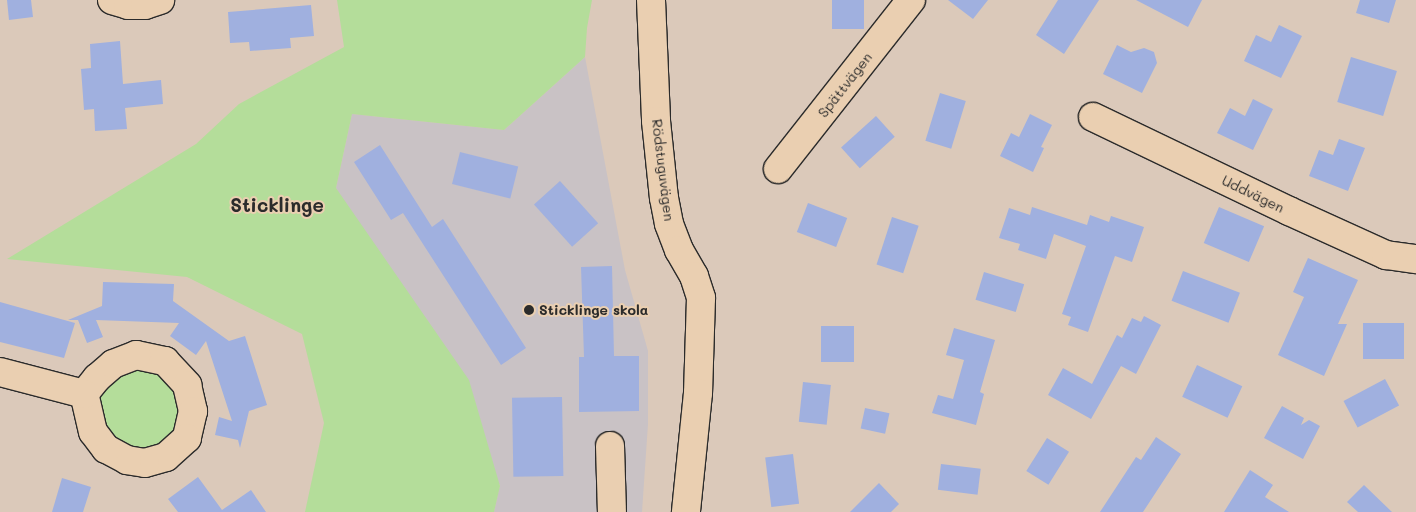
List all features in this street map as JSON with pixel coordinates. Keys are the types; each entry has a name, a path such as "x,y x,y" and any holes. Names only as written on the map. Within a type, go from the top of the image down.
{"street":[{"path":"112,0 128,5 145,5 160,0"},
{"name":"Rödstuguvägen","path":"651,0 656,121 664,198 669,224 679,250 694,276 700,298 698,393 686,512"},
{"name":"Spättvägen","path":"778,169 911,0"},
{"name":"Uddvägen","path":"1094,117 1289,211 1386,255 1416,259"},
{"path":"0,372 84,394"},
{"path":"610,446 612,512"}],"shaded area":[{"name":"Sticklinge skola","path":"585,57 625,270 648,351 648,424 642,512 494,512 500,485 336,188 352,114 504,130"}],"green space":[{"path":"337,0 592,0 587,28 585,57 504,130 352,114 336,188 469,380 500,486 494,512 305,512 324,423 302,334 187,277 7,259 196,144 239,104 344,47"},
{"path":"137,367 151,369 163,375 173,385 181,412 178,425 171,438 160,447 133,452 108,440 97,401 102,388 111,377"}],"building":[{"path":"7,0 31,0 33,17 9,20"},
{"path":"832,0 864,0 864,29 832,29"},
{"path":"948,0 988,0 973,19"},
{"path":"1058,0 1099,0 1064,54 1036,35"},
{"path":"1136,0 1202,0 1188,27"},
{"path":"1360,0 1396,0 1389,23 1356,13"},
{"path":"311,5 314,36 290,38 291,48 250,51 249,42 230,43 228,12"},
{"path":"1279,25 1302,36 1281,78 1244,61 1256,35 1271,42"},
{"path":"120,41 123,84 161,80 163,104 125,108 127,129 95,131 94,109 84,110 81,69 91,68 90,44"},
{"path":"1117,45 1131,52 1144,48 1154,52 1157,63 1142,93 1103,74"},
{"path":"1351,57 1397,71 1383,116 1337,102"},
{"path":"940,93 966,101 951,149 925,141"},
{"path":"1253,99 1273,109 1253,150 1217,133 1230,108 1245,116"},
{"path":"1030,114 1052,125 1041,147 1044,148 1033,172 1000,156 1011,133 1019,137"},
{"path":"876,116 895,137 860,168 841,147"},
{"path":"1339,139 1365,148 1348,191 1309,176 1319,150 1333,155"},
{"path":"380,145 432,227 443,219 526,348 501,365 403,213 391,220 354,162"},
{"path":"460,152 518,167 510,199 452,184"},
{"path":"560,181 598,223 572,247 534,204"},
{"path":"808,203 847,218 836,247 797,232"},
{"path":"1032,207 1087,225 1090,215 1109,222 1111,216 1144,227 1132,262 1115,256 1088,332 1068,325 1071,317 1062,314 1086,246 1054,234 1046,259 1018,250 1020,244 999,238 1009,208 1030,215"},
{"path":"1219,207 1264,226 1249,262 1204,243"},
{"path":"892,217 919,226 903,273 877,265"},
{"path":"1308,258 1358,280 1338,324 1347,324 1324,376 1278,355 1304,297 1293,292"},
{"path":"612,266 614,356 639,356 639,411 579,412 579,357 584,357 581,267"},
{"path":"1183,271 1240,293 1228,323 1172,301"},
{"path":"984,272 1024,284 1016,312 976,300"},
{"path":"103,282 174,284 173,301 229,341 245,336 267,405 249,411 240,448 238,440 215,435 219,417 232,421 206,341 196,355 170,336 179,323 96,320 103,337 87,343 78,320 68,320 102,306"},
{"path":"0,302 75,323 64,358 0,342"},
{"path":"1144,316 1161,325 1136,374 1121,366 1091,419 1048,395 1063,368 1092,384 1117,335 1122,338 1132,318 1141,322"},
{"path":"1363,323 1404,323 1404,359 1363,359"},
{"path":"821,326 854,326 854,362 821,362"},
{"path":"954,328 995,340 980,392 984,394 976,425 932,413 938,395 953,399 964,360 946,355"},
{"path":"1197,365 1242,386 1228,418 1182,397"},
{"path":"1385,379 1399,405 1358,428 1344,401"},
{"path":"803,382 831,385 827,425 799,422"},
{"path":"562,397 563,476 513,477 512,398"},
{"path":"1282,406 1304,418 1301,425 1309,420 1320,426 1303,459 1264,438"},
{"path":"865,408 889,413 885,434 861,429"},
{"path":"1156,437 1181,454 1143,512 1100,512 1136,457 1141,460"},
{"path":"1047,438 1069,452 1048,485 1026,471"},
{"path":"793,454 799,504 771,507 765,457"},
{"path":"941,464 981,469 978,495 938,490"},
{"path":"1250,470 1273,485 1265,497 1289,512 1224,512"},
{"path":"198,477 222,510 251,490 266,512 178,512 168,499"},
{"path":"62,478 91,487 83,512 52,512"},
{"path":"879,483 899,504 891,512 850,512"},
{"path":"1364,485 1392,512 1358,512 1347,502"}],"place":[{"name":"Sticklinge skola","path":"529,310"}],"district":[{"name":"Sticklinge","path":"277,205"}]}
